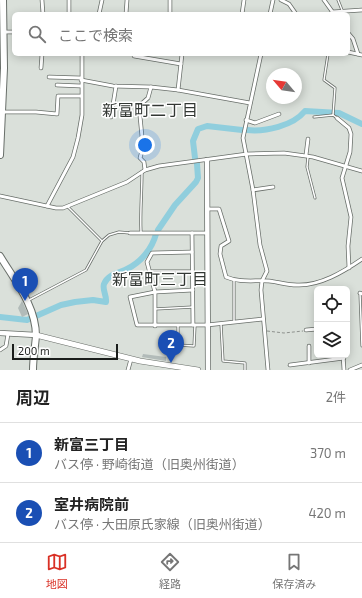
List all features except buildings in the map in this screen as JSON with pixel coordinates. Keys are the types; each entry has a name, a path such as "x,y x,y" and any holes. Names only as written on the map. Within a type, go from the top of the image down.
{"highway":[{"path":"0,155 4,32 2,22 3,0"},
{"path":"0,256 28,301 32,313 36,335 32,370"}],"main road":[{"path":"36,335 131,359 198,370"}],"street":[{"path":"42,0 42,12"},
{"path":"68,0 69,12"},
{"path":"99,12 102,0"},
{"path":"126,12 127,0"},
{"path":"170,0 170,12"},
{"path":"242,12 244,0"},
{"path":"270,12 273,0"},
{"path":"281,0 289,4 295,12"},
{"path":"324,0 332,12"},
{"path":"343,12 362,10"},
{"path":"4,32 12,32"},
{"path":"350,35 360,55"},
{"path":"350,52 360,55"},
{"path":"41,68 42,56"},
{"path":"47,206 73,157 82,115 82,56"},
{"path":"134,56 181,64"},
{"path":"178,90 182,56"},
{"path":"261,56 243,138 253,190 260,245 267,271 262,281 263,319 268,370"},
{"path":"49,77 81,79 116,86 151,87 178,90 250,103"},
{"path":"57,85 81,86"},
{"path":"111,116 116,86"},
{"path":"143,171 144,162 140,158 143,148 139,106 148,98 151,87"},
{"path":"1,112 36,112 57,114 58,96 81,96"},
{"path":"246,120 255,123 279,114"},
{"path":"337,118 349,128 351,134 350,152 342,178 351,217 348,246 349,268"},
{"path":"307,155 308,139"},
{"path":"0,196 56,208 67,206 127,182 143,171 159,166 247,154 284,153 307,155 362,171"},
{"path":"207,160 208,370"},
{"path":"253,190 273,187"},
{"path":"207,209 219,209 229,241 221,246 220,254 226,277 234,280 245,282 262,281 296,285 309,284 320,282 349,268 362,259"},
{"path":"130,233 207,233"},
{"path":"192,233 192,290 194,325"},
{"path":"155,326 155,292 147,262 152,253 192,252"},
{"path":"192,290 155,292 130,297 137,326 207,325 263,319"},
{"path":"306,330 314,329"},
{"path":"0,333 36,335"},
{"path":"0,350 6,346 8,334"},
{"path":"309,346 310,363"},
{"path":"290,365 338,358"},
{"path":"343,358 344,370"},
{"path":"128,370 131,359"},
{"path":"350,370 360,367"}],"lane":[{"path":"338,0 343,12"},
{"path":"328,56 324,80 335,88 334,115 337,118"},
{"path":"314,117 334,115"},
{"path":"307,155 307,167 315,198"},
{"path":"141,233 140,209 143,171"},
{"path":"67,206 102,241"},
{"path":"28,301 86,270 102,241 109,235 119,232 130,233"},
{"path":"149,271 192,271"},
{"path":"234,280 234,323"},
{"path":"361,294 362,346"},
{"path":"155,309 193,307"},
{"path":"221,324 223,360 245,362 245,370"},
{"path":"178,325 178,345 194,346 194,325"}],"path":[{"path":"264,330 284,333 306,330"}],"waterway":[{"path":"247,130 262,130 278,127 293,121 305,111 339,113 362,124"},
{"path":"195,158 193,141 198,129 207,126 242,130"},
{"path":"158,230 175,205 196,182 198,178 197,164"},
{"path":"0,317 27,320 61,305 93,300 106,302 104,284 108,278 137,263 149,250 156,234"}],"place":[{"name":"新富三丁目","path":"25,301"},
{"name":"室井病院前","path":"171,363"}],"district":[{"name":"新富町二丁目","path":"150,110"},
{"name":"新富町三丁目","path":"160,279"}]}
